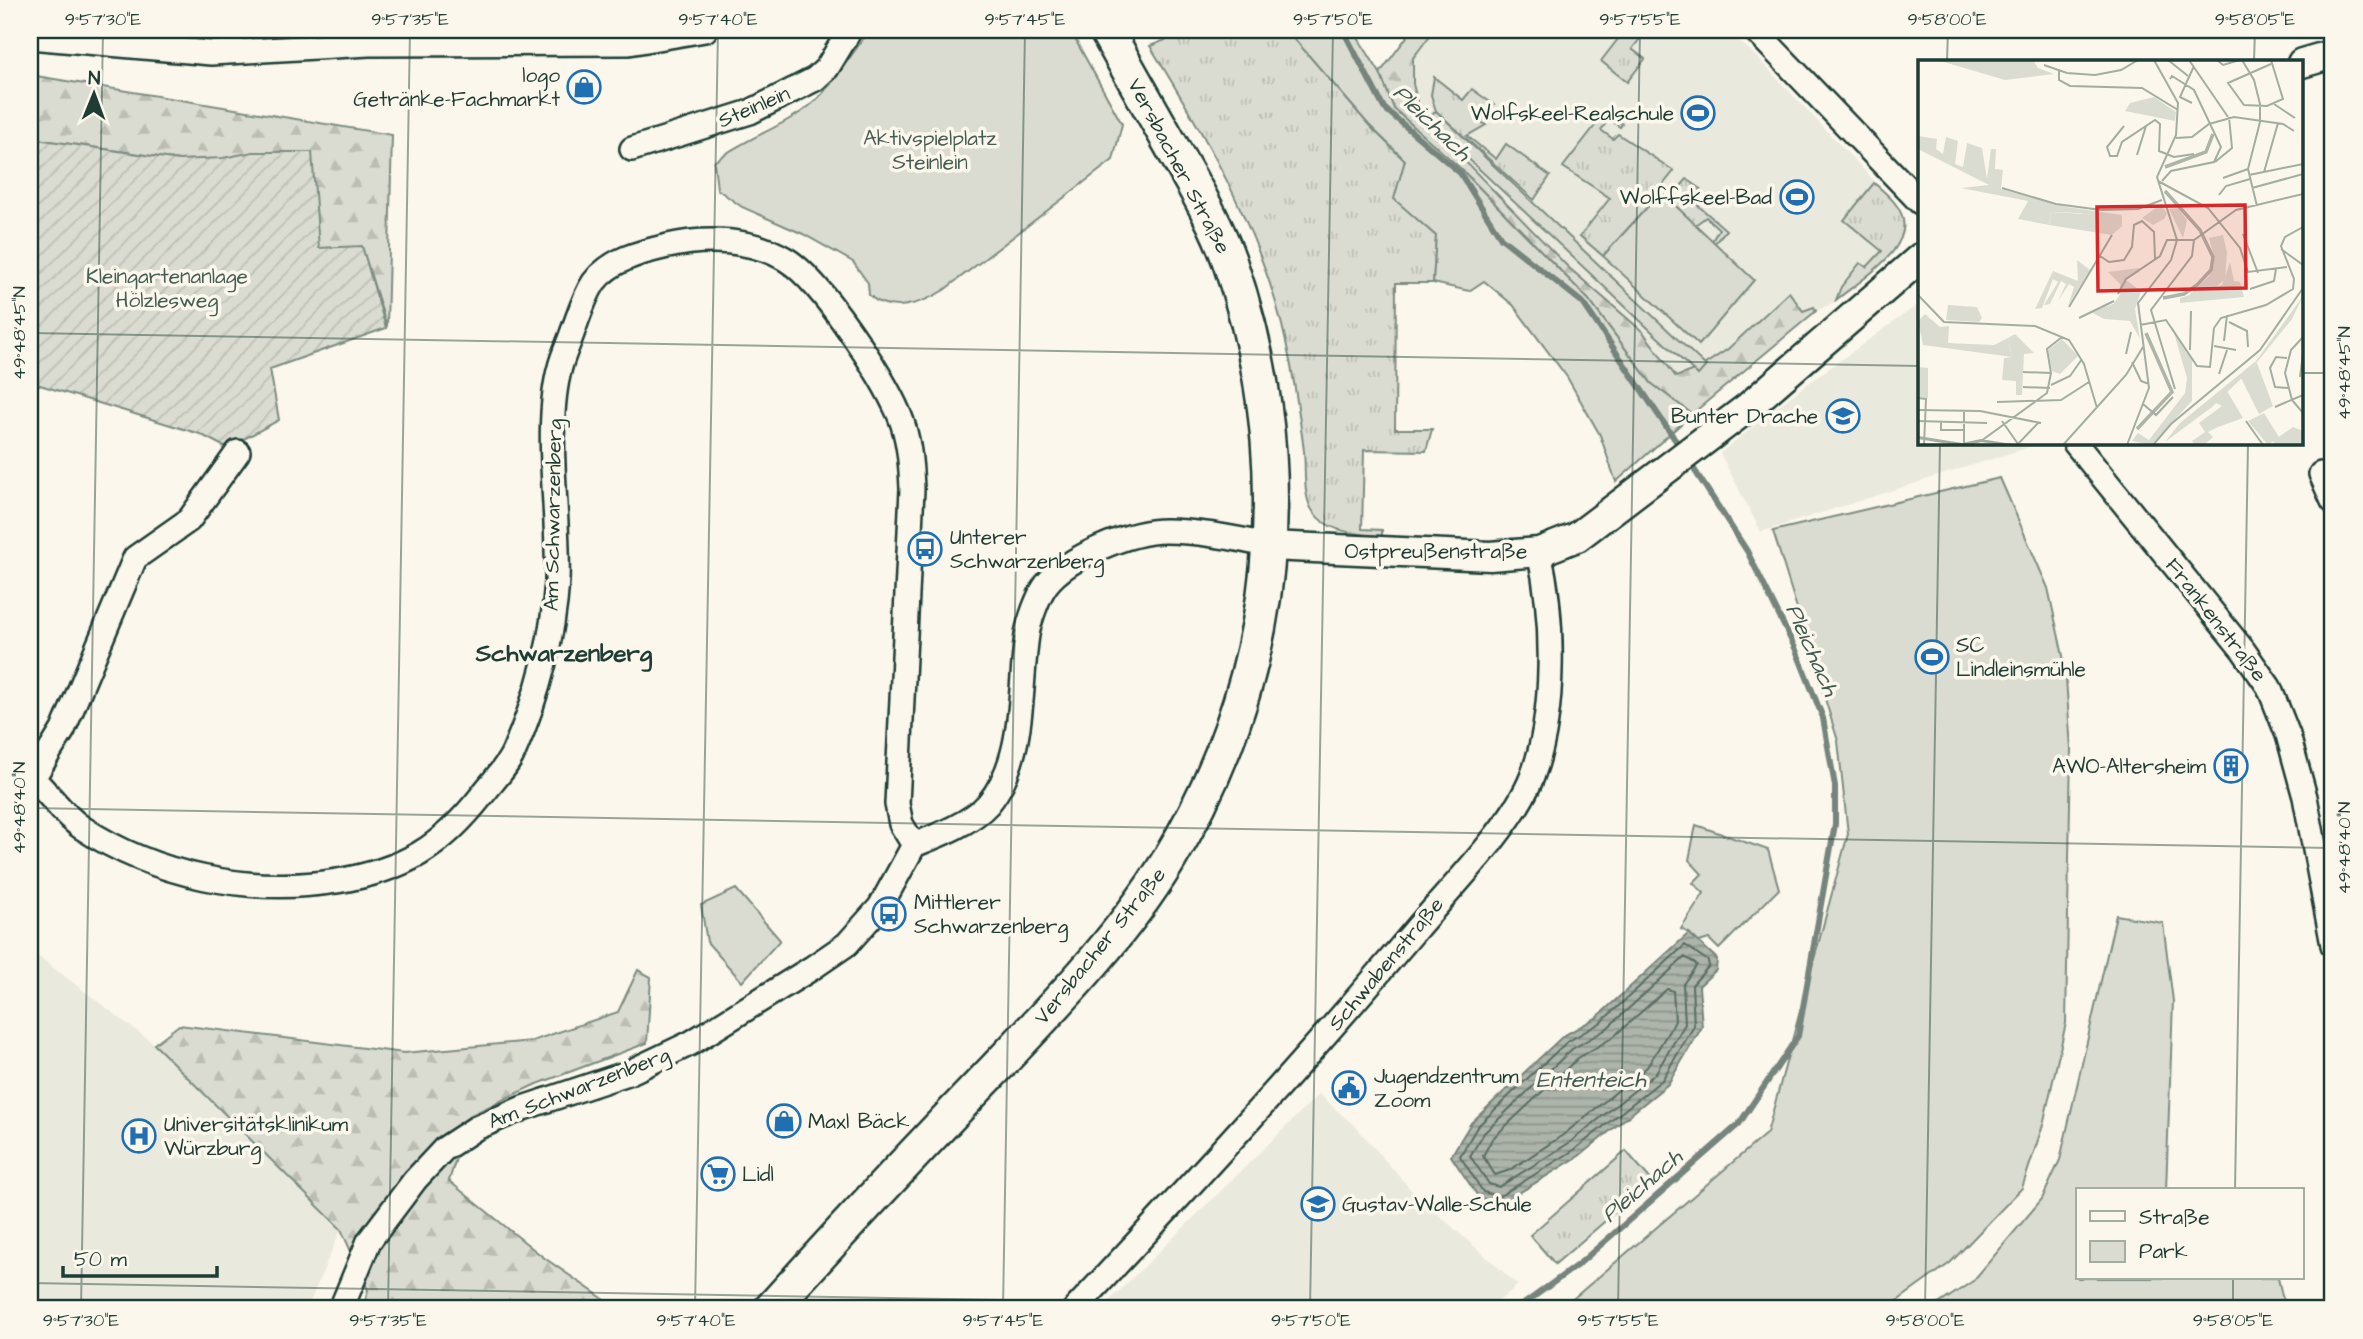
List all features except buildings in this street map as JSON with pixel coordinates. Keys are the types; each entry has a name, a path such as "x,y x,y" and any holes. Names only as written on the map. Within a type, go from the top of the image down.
{"main road":[{"name":"Versbacher Straße","path":"771,1309 1038,1024 1144,898 1167,863 1209,785 1237,715 1261,613 1270,546 1271,478 1266,402 1228,258 1206,209 1106,30"}],"street":[{"path":"30,37 211,53 369,44 629,43 705,30"},
{"name":"Steinlein","path":"632,149 750,112 816,79 827,68 850,30"},
{"path":"1755,30 1918,200"},
{"path":"2304,62 2333,54"},
{"name":"Am Schwarzenberg","path":"238,452 189,520 135,558 63,730 31,781 54,797 79,825 121,849 174,871 235,882 300,887 371,875 422,855 467,815 513,754 548,650 556,582 554,402 559,368 586,297 606,270 637,253 678,244 718,241 757,246 788,261 811,282 869,363 900,415 910,458 912,489 897,804 901,824 914,845 880,907 847,944 691,1043 628,1073 523,1108 476,1128 444,1149 415,1180 369,1241 341,1309"},
{"name":"Ostpreußenstraße","path":"1270,546 1490,556 1539,552 1577,537 1717,432 1918,260"},
{"name":"Frankenstraße","path":"2076,444 2244,650 2269,687 2288,735 2305,797 2333,945"},
{"path":"2321,474 2333,500"},
{"path":"914,845 934,838 987,804 1011,763 1027,631 1046,585 1075,562 1133,534 1164,531 1233,537 1270,546"},
{"name":"Schwabenstraße","path":"1075,1309 1256,1116 1477,857 1531,780 1539,758 1550,677 1545,578 1539,552"}],"shaded area":[{"path":"1412,30 1725,30 1751,51 1899,207 1905,227 1896,251 1833,303 1816,311 1692,414 1652,384 1588,299 1462,170 1394,109 1380,73"},
{"name":"Bunter Drache","path":"1918,304 1918,444 2039,444 1761,532 1720,453 1799,390"},
{"name":"Universitätsklinikum Würzburg","path":"30,950 154,1044 341,1229 307,1309 30,1309"},
{"name":"Gustav-Walle-Schule","path":"1319,1094 1357,1128 1412,1191 1518,1285 1489,1309 1101,1309"}],"green space":[{"name":"Aktivspielplatz Steinlein","path":"870,30 1070,30 1122,124 1113,160 944,290 926,300 906,305 886,305 877,301 869,295 868,283 853,262 803,234 742,207 717,189 714,162 814,102"},
{"path":"1191,30 1275,30 1293,37 1369,125 1405,161 1395,199 1436,236 1433,283 1396,283 1395,429 1432,429 1426,451 1364,450 1362,529 1382,530 1382,537 1336,529 1321,520 1310,507 1291,367 1270,284 1232,192 1201,132 1150,46"},
{"path":"1275,30 1353,30 1380,73 1394,109 1462,170 1588,299 1651,383 1692,414 1616,482 1600,435 1567,377 1513,305 1484,281 1469,291 1433,283 1436,236 1394,199 1405,160 1369,125 1293,37"},
{"path":"1412,30 1434,30 1413,58 1413,84 1421,116 1568,267 1643,332 1676,377 1699,368 1728,349 1789,292 1803,311 1814,307 1816,311 1692,414 1652,384 1588,299 1462,170 1394,109 1380,73"},
{"path":"1625,30 1647,30 1632,49 1645,59 1627,82 1601,61"},
{"path":"30,75 392,135 387,327 362,247 320,248 179,160 30,138"},
{"path":"1434,77 1463,100 1472,89 1494,105 1481,122 1486,125 1467,136 1496,159 1506,144 1550,176 1534,200 1436,111 1431,95"},
{"path":"1608,109 1622,124 1620,127 1609,119 1601,130 1613,139 1618,134 1674,171 1662,186 1674,194 1687,179 1701,189 1693,201 1726,230 1715,243 1712,241 1719,229 1706,217 1695,225 1661,192 1603,256 1580,236 1610,198 1563,167"},
{"path":"1436,111 1706,366 1698,375 1427,120"},
{"name":"Kleingartenanlage Hölzlesweg","path":"30,138 179,160 223,158 253,152 312,152 319,248 362,246 386,328 270,369 279,420 227,448 200,434 30,382"},
{"path":"1874,183 1897,206 1903,220 1902,234 1886,260 1836,300 1841,287 1860,263 1867,267 1882,251 1844,220"},
{"path":"1661,192 1754,280 1699,345 1603,256"},
{"path":"2000,478 2048,588 2065,665 2071,749 2066,1023 2043,1125 2022,1188 1950,1263 1886,1309 1561,1309 1767,1133 1848,834 1838,741 1773,531"},
{"path":"1696,825 1768,850 1779,889 1719,949 1709,939 1696,943 1689,933 1681,929 1704,893 1693,883 1702,874 1689,860"},
{"path":"736,889 780,940 742,982 707,942 701,905"},
{"path":"2116,915 2163,923 2173,1001 2166,1188 2076,1188 2076,1280 2278,1280 2285,1309 1931,1309 1973,1281 2042,1199 2060,1160"},
{"path":"638,970 651,977 647,1043 532,1086 469,1116 449,1181 543,1257 618,1309 363,1309 368,1290 341,1229 154,1044 179,1025 404,1053 532,1041 618,1012"},
{"path":"1626,1151 1652,1181 1555,1264 1530,1235"}],"water":[{"name":"Ententeich","path":"1689,933 1717,959 1716,970 1699,986 1702,1027 1668,1084 1579,1156 1501,1204 1479,1198 1451,1156 1471,1123 1563,1036 1596,1018"}],"waterway":[{"name":"Pleichach","path":"1343,30 1384,108 1460,173 1501,238 1583,303 1680,447"},
{"name":"Pleichach","path":"1517,1309 1580,1263 1739,1124 1798,1036 1835,824 1835,786 1823,718 1796,650 1747,551 1688,460"}],"place":[{"name":"logo Getränke-Fachmarkt","path":"584,87"},
{"name":"Wolfskeel-Realschule","path":"1698,113"},
{"name":"Wolffskeel-Bad","path":"1797,197"},
{"name":"Bunter Drache","path":"1843,416"},
{"name":"Unterer Schwarzenberg","path":"925,549"},
{"name":"SC Lindleinsmühle","path":"1932,657"},
{"name":"AWO-Altersheim","path":"2231,766"},
{"name":"Mittlerer Schwarzenberg","path":"889,914"},
{"name":"Jugendzentrum Zoom","path":"1349,1088"},
{"name":"Maxl Bäck","path":"784,1121"},
{"name":"Universitätsklinikum Würzburg","path":"139,1136"},
{"name":"Lidl","path":"718,1174"},
{"name":"Gustav-Walle-Schule","path":"1318,1204"}],"district":[{"name":"Schwarzenberg","path":"564,654"}]}
